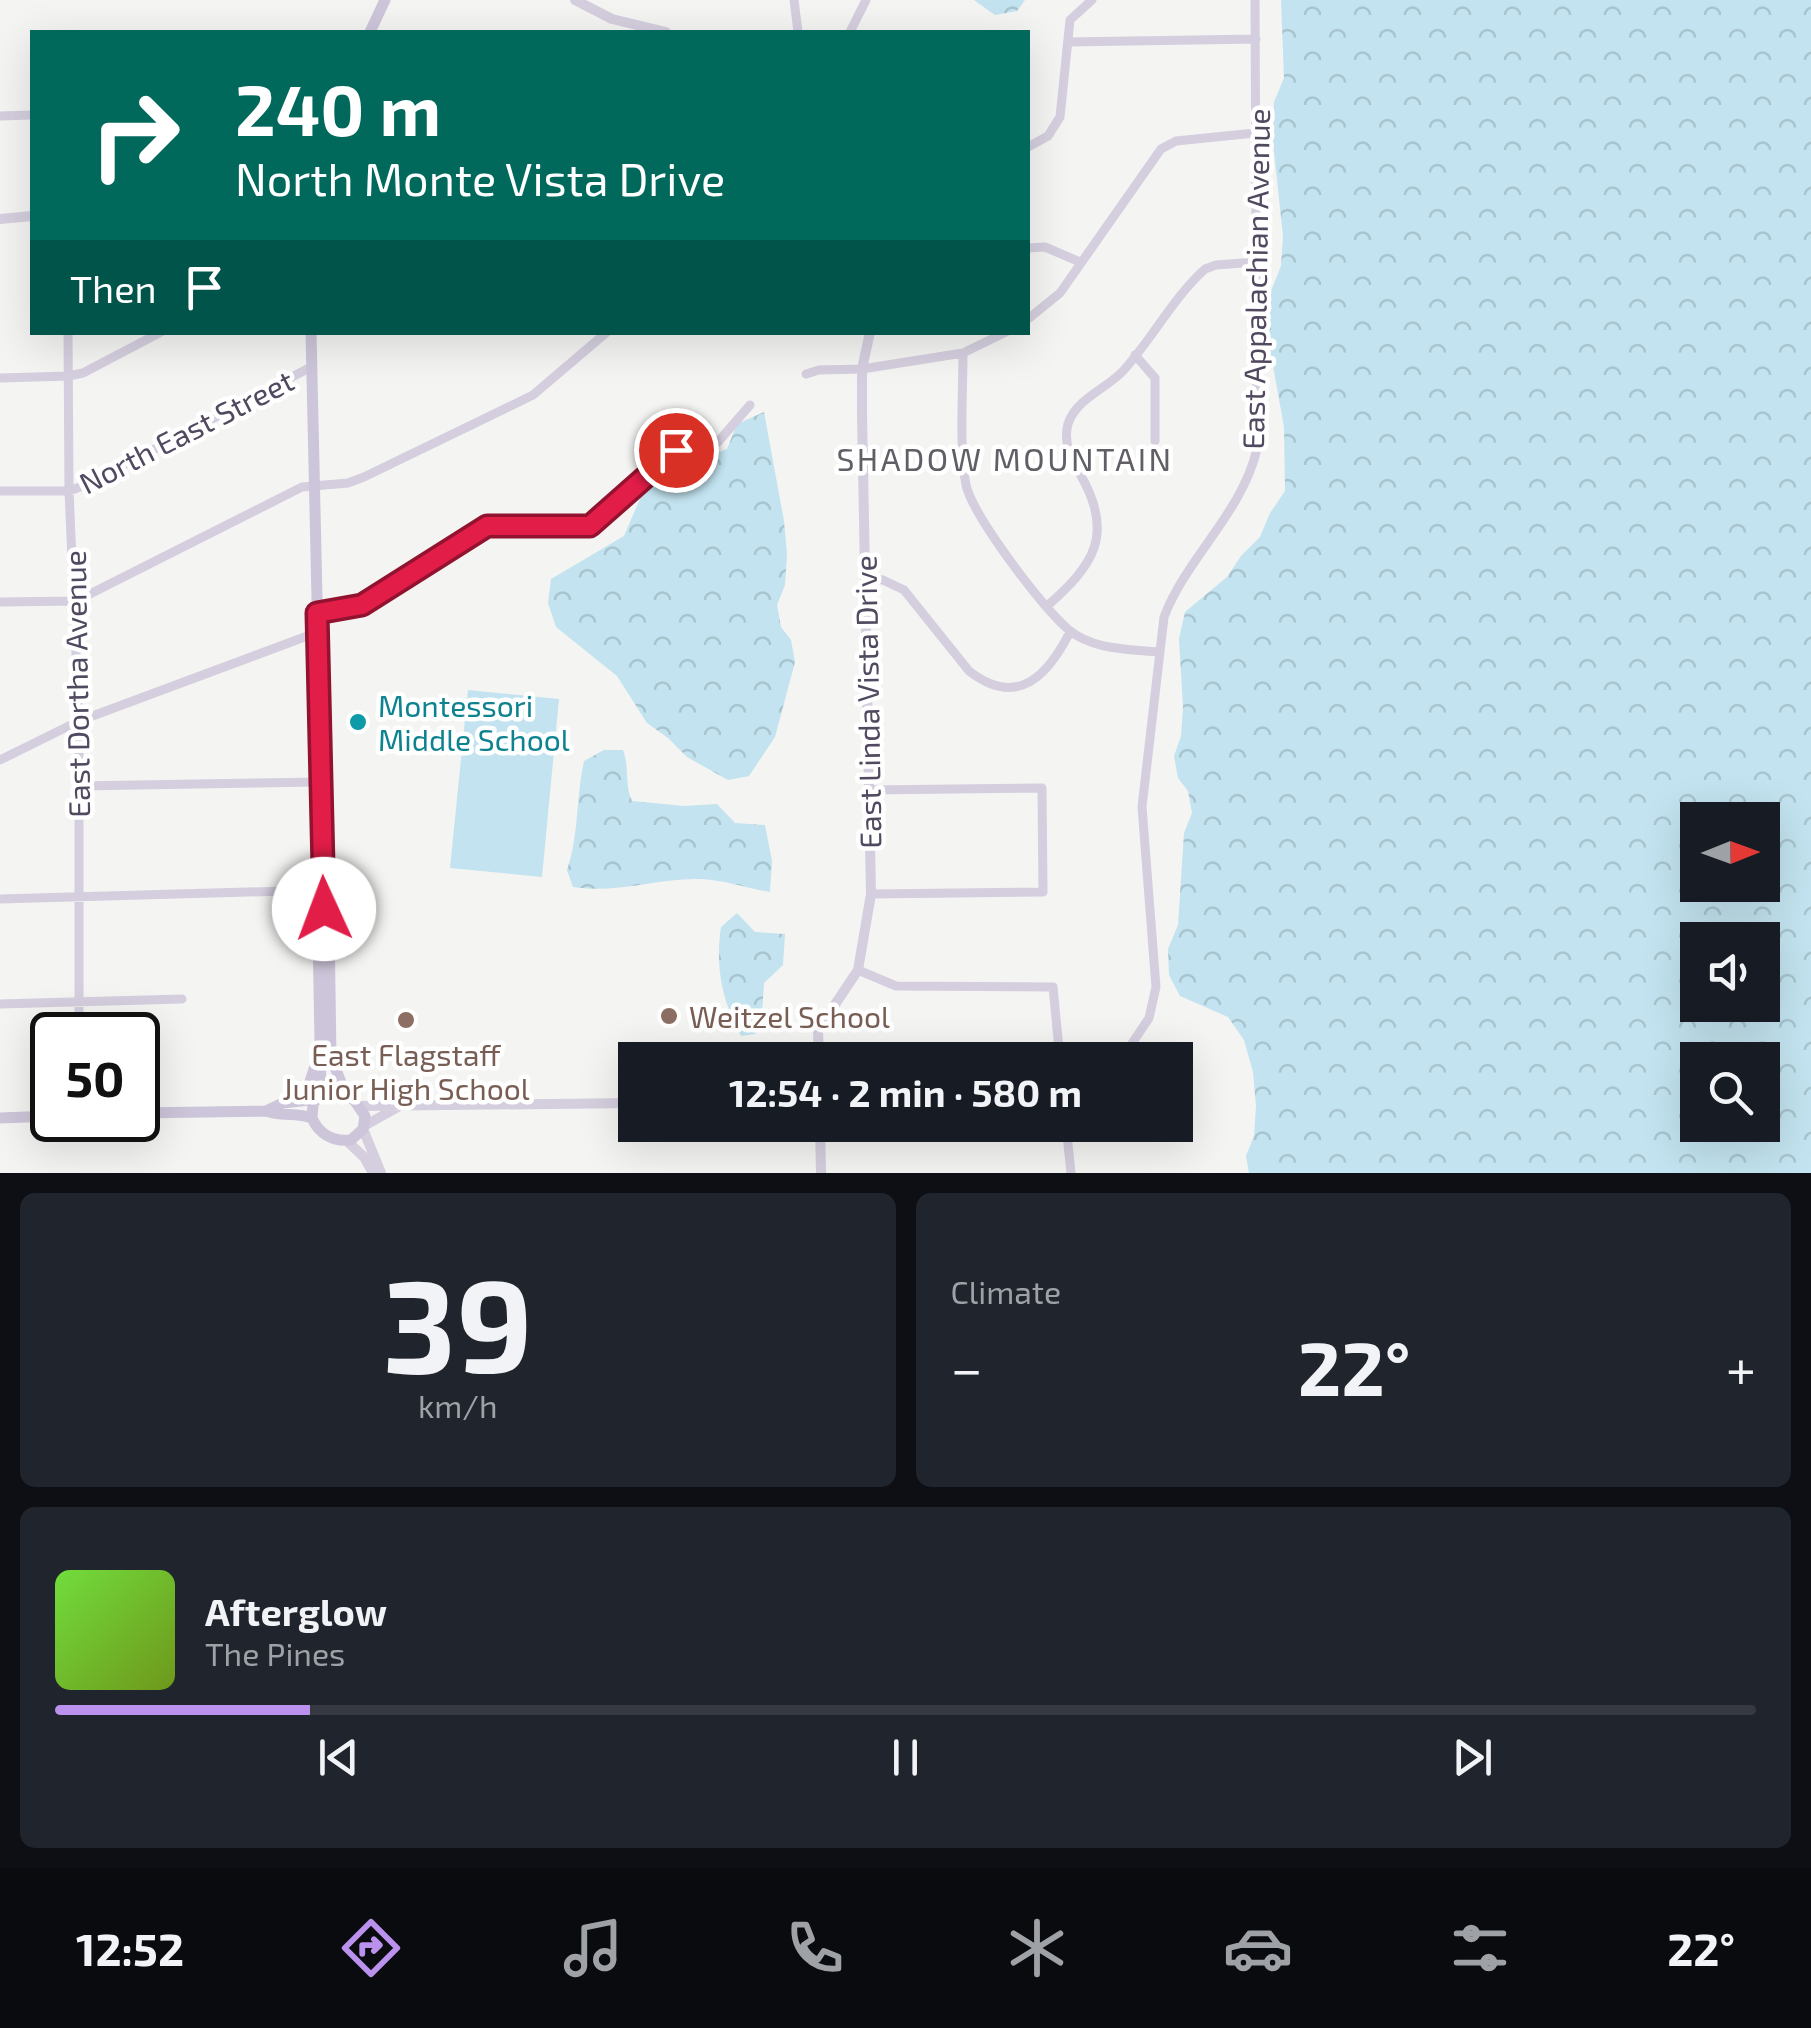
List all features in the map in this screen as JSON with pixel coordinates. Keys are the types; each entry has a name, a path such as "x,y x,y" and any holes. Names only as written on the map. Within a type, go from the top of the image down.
{"main road":[{"path":"371,30 385,0"},
{"path":"311,335 323,890 329,923 332,1057 346,1095"},
{"path":"312,1118 312,1084 320,1046 318,918 324,909"},
{"path":"160,1113 296,1114 312,1118 326,1135 347,1141 357,1137 363,1127 360,1106 337,1092 274,1105 266,1111"},
{"path":"0,1118 30,1117"}],"street":[{"path":"575,0 612,19 658,30"},
{"path":"794,0 798,30"},
{"path":"851,30 866,0"},
{"path":"1030,146 1048,136 1060,116 1070,20 1092,0"},
{"name":"East Appalachian Avenue","path":"1133,1042 1149,1018 1156,987 1142,807 1164,618 1174,592 1245,487 1257,450 1256,0"},
{"path":"1068,42 1256,39"},
{"path":"0,116 30,115"},
{"path":"1030,317 1060,293 1161,149 1176,140 1255,133"},
{"path":"0,219 30,216"},
{"path":"1030,248 1045,248 1080,262"},
{"path":"1047,606 1087,566 1098,533 1094,502 1066,442 1068,424 1076,410 1115,378 1205,269 1256,262"},
{"name":"East Dortha Avenue","path":"68,335 80,786 78,1012"},
{"path":"0,378 83,373 155,335"},
{"path":"0,602 76,602 302,487 348,483 364,476 533,395 603,335"},
{"name":"East Linda Vista Drive","path":"818,1042 818,1030 858,970 871,894 862,369 869,335"},
{"path":"806,374 963,353 1000,335"},
{"path":"963,353 965,481 998,544 1070,632 1105,646 1158,652"},
{"path":"1135,355 1155,378 1155,440"},
{"name":"North East Street","path":"0,492 70,490 88,484 312,367"},
{"path":"317,613 362,605 487,526 590,526 676,450 718,442 750,405"},
{"path":"865,578 883,580 904,590 969,670 994,684 1017,686 1038,679 1055,661 1070,632"},
{"path":"0,760 79,722 318,632"},
{"path":"80,786 321,782"},
{"path":"867,790 1042,788 1043,892 871,894"},
{"path":"0,899 323,890"},
{"path":"858,970 896,986 1054,986 1059,1042"},
{"path":"0,1004 182,999"},
{"path":"360,1106 618,1103"},
{"path":"381,1173 363,1127 398,1107"},
{"path":"347,1141 364,1157 373,1173"},
{"path":"820,1142 821,1173"},
{"path":"1068,1142 1071,1173"}],"green space":[{"path":"974,0 1025,0 1017,11 995,15"},
{"path":"1281,0 1811,0 1811,1173 1249,1173 1246,1156 1254,1136 1256,1106 1253,1072 1244,1040 1228,1017 1180,996 1169,975 1168,949 1178,925 1184,833 1192,813 1174,756 1181,736 1179,639 1185,612 1227,577 1260,537 1285,491 1284,427 1269,321 1283,236 1272,133 1274,102 1284,78"},
{"path":"764,412 787,554 785,585 777,605 795,662 775,737 749,776 728,780 687,757 647,723 617,676 556,627 548,603 551,579 624,536 645,487 668,471 727,449 737,424"},
{"path":"468,690 559,699 542,877 450,868"},
{"path":"604,750 623,750 632,801 684,806 717,804 735,823 765,825 772,861 770,892 700,879 605,889 573,887 567,870 584,761"},
{"path":"737,913 755,932 785,934 783,965 764,983 762,1014 755,1034 741,1036 725,997 719,956 721,927"}],"place":[{"name":"Montessori Middle School","path":"358,722"},
{"name":"Weitzel School","path":"669,1016"},
{"name":"East Flagstaff Junior High School","path":"406,1020"}],"district":[{"name":"SHADOW MOUNTAIN","path":"1005,458"}],"route":[{"path":"324,909 317,613 362,605 487,526 590,526 676,450"}]}
